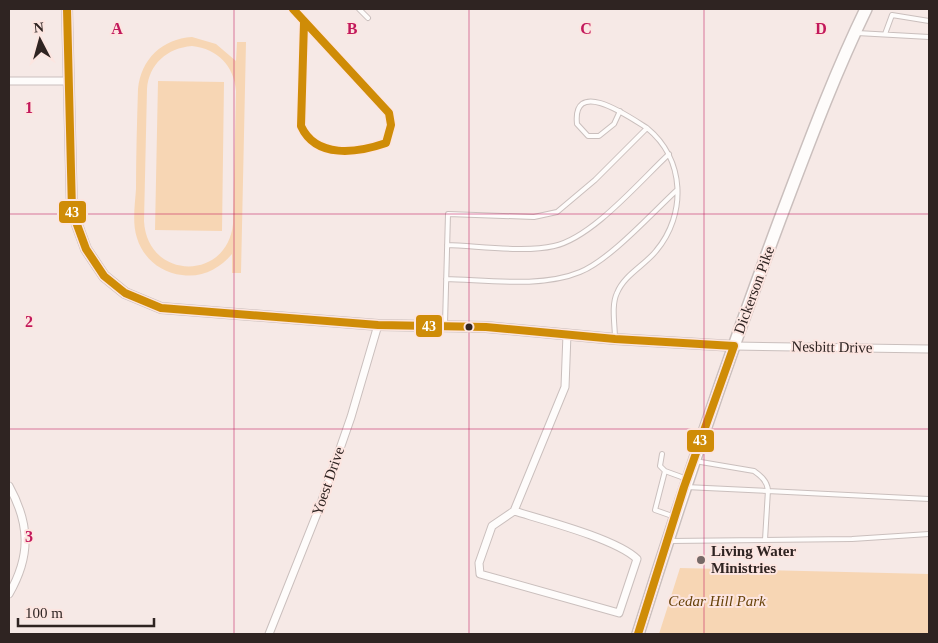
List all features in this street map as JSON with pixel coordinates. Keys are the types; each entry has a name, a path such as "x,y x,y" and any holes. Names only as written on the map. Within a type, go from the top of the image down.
{"main road":[{"name":"Dickerson Pike","path":"638,634 685,483 734,346 808,144 854,33 866,9"}],"street":[{"path":"67,9 72,211 86,248 104,276 125,292 161,308 378,325 486,327 615,339 734,346"},
{"path":"9,81 68,81"},
{"name":"Yoest Drive","path":"269,634 320,506 325,487 351,417 378,325"},
{"path":"514,510 588,534 630,552 637,559 619,613 480,574 479,563 492,526 514,510 565,387 567,334"},
{"name":"Nesbitt Drive","path":"734,346 929,349"},
{"path":"9,486 21,512 26,534 26,551 17,580 9,594"}],"lane":[{"path":"293,9 389,113 391,125 386,143 376,148 359,150 327,149 314,145 306,136 301,126 304,22"},
{"path":"359,9 368,18"},
{"path":"885,34 892,15 929,21"},
{"path":"854,33 929,37"},
{"path":"615,339 616,293 626,280 656,252 671,230 676,212 677,190 669,154 658,138 646,128 620,111 597,101 586,102 577,111 577,124 588,136 599,136 614,124 620,111"},
{"path":"445,326 448,214 534,217 558,212 595,180 646,128"},
{"path":"447,245 533,248 553,247 570,242 588,230 669,154"},
{"path":"446,279 548,280 582,272 600,262 677,190"},
{"path":"662,454 660,466 685,483 768,490 929,499"},
{"path":"693,461 754,471 761,476 768,490 765,540"},
{"path":"665,471 656,510 675,517"},
{"path":"667,541 852,539 929,534"}],"green space":[{"path":"192,37 216,44 236,61 237,42 246,42 241,273 232,273 232,254 222,264 203,274 189,276 174,274 160,268 148,258 135,232 138,89 140,78 143,68 155,52 171,42","holes":["183,47 201,48 210,51 223,60 235,82 233,224 228,243 217,256 203,264 187,266 172,263 158,255 148,240 144,221 147,89 151,72 167,54"]},
{"path":"158,81 224,82 222,231 155,230"},
{"name":"Cedar Hill Park","path":"680,568 929,574 929,634 659,634"}],"transit line":[{"name":"43","path":"67,9 72,211 86,249 104,276 125,293 161,308 378,325 486,327 615,339 734,346 684,487 638,634"},
{"name":"43","path":"293,9 389,113 391,125 386,143 363,149 338,151 327,149 308,137 301,126 304,22"}],"place":[{"name":"Living Water Ministries","path":"701,560"}]}
